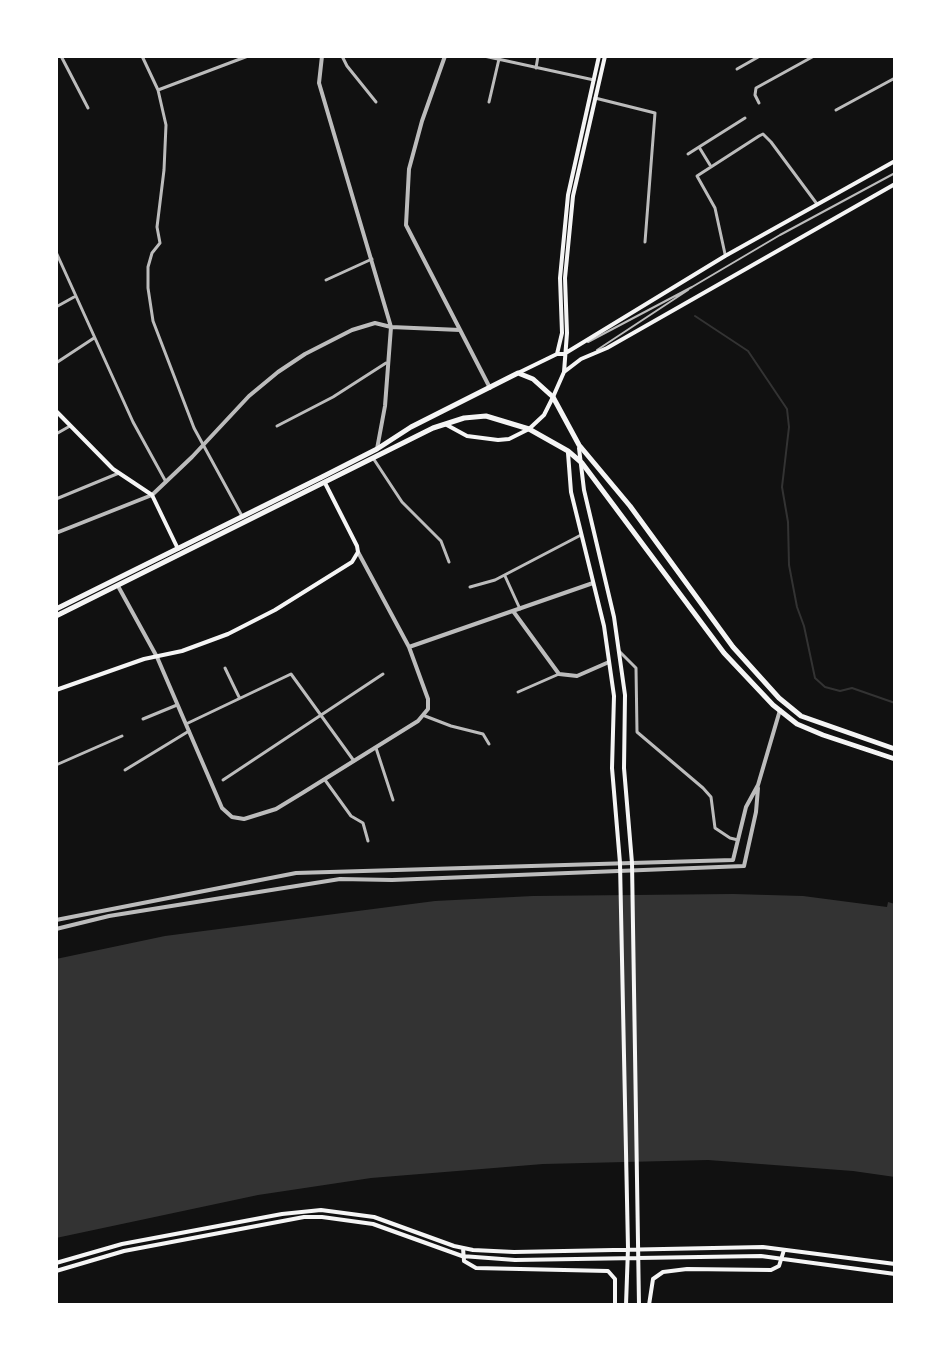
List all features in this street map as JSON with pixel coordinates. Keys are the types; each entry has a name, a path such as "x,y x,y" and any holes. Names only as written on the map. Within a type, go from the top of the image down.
{"main road":[{"path":"557,354 562,333 560,278 568,195 602,56"},
{"path":"445,424 467,436 509,439 529,429 544,415 564,372 567,333 565,278 573,196 602,56"},
{"path":"56,609 377,449 411,427 518,373 557,354 564,354 725,256 895,161"},
{"path":"564,372 895,184"},
{"path":"518,373 533,379 553,397 579,445 630,506 753,672 801,716 895,749"},
{"path":"56,411 119,473 152,495 178,549"},
{"path":"56,616 445,424 486,416 529,429 568,451 582,463 724,653 780,710 797,724 895,759"},
{"path":"579,445 584,490 614,617 625,695 624,768 632,863 639,1305"},
{"path":"568,451 571,492 593,583 614,696 612,768 620,863 628,1248 626,1305"},
{"path":"56,690 144,659 206,642 264,616 352,562 358,552 325,483"},
{"path":"780,710 786,703"},
{"path":"56,1263 122,1244 282,1214 321,1210 374,1217 463,1248 514,1252 763,1247 895,1264"},
{"path":"56,1271 124,1251 304,1217 373,1224 462,1256 515,1260 761,1256 895,1274"},
{"path":"463,1248 462,1256 467,1265 476,1268 608,1271 615,1279 615,1305"},
{"path":"649,1305 653,1279 663,1272 687,1269 771,1270 779,1266 784,1250"}],"street":[{"path":"61,56 88,108"},
{"path":"142,56 158,90 166,125 157,227 160,243 152,253 148,267 148,288 158,337 202,446 242,517"},
{"path":"158,90 248,56"},
{"path":"322,56 319,83 391,327 390,361 377,449"},
{"path":"342,56 376,102"},
{"path":"445,56 409,169 406,225 490,388"},
{"path":"484,56 594,80"},
{"path":"536,68 538,56"},
{"path":"737,69 760,56"},
{"path":"759,103 756,88 814,56"},
{"path":"489,102 499,59"},
{"path":"836,110 895,78"},
{"path":"595,98 655,113 645,242"},
{"path":"688,154 745,118"},
{"path":"725,256 715,208 697,179 698,174 763,134 817,204"},
{"path":"699,147 711,166"},
{"path":"56,252 133,422 166,482"},
{"path":"326,280 372,259"},
{"path":"56,307 75,296"},
{"path":"56,533 152,495 249,396 278,372 352,330 375,323 391,327 460,330"},
{"path":"56,363 94,338"},
{"path":"277,426 333,397 390,361"},
{"path":"56,434 72,426"},
{"path":"373,458 402,502 441,541 449,562"},
{"path":"56,499 119,473"},
{"path":"470,587 505,574 581,535"},
{"path":"118,586 157,657 222,808 232,817 244,819 276,809 425,716 428,699 409,647 358,552"},
{"path":"505,574 520,609"},
{"path":"409,647 593,583"},
{"path":"513,611 559,674"},
{"path":"619,651 636,668 637,732 703,788 711,797 715,828 738,840"},
{"path":"518,692 559,674 577,676 609,662"},
{"path":"225,668 239,697"},
{"path":"186,724 291,674 354,761"},
{"path":"223,780 383,674"},
{"path":"143,719 177,705"},
{"path":"56,929 109,916 340,879 392,880 744,866 756,812 758,785 780,710"},
{"path":"425,716 483,734 489,744"},
{"path":"125,770 189,731"},
{"path":"56,764 122,736"},
{"path":"376,748 393,800"},
{"path":"325,780 351,816 365,826 368,841"},
{"path":"64,927 59,920 273,875 310,871 733,860 746,807 758,785"}],"lane":[{"path":"591,354 692,287 895,173"},
{"path":"579,345 692,287"}],"shaded area":[{"path":"533,896 803,896 887,907 888,902 895,904 895,1177 708,1160 543,1164 371,1178 258,1195 56,1238 56,959 165,936 435,901"}],"waterway":[{"path":"695,316 748,351 787,409 789,427 782,487 788,522 789,565 815,678 825,687 840,691 852,688 895,703"}]}
